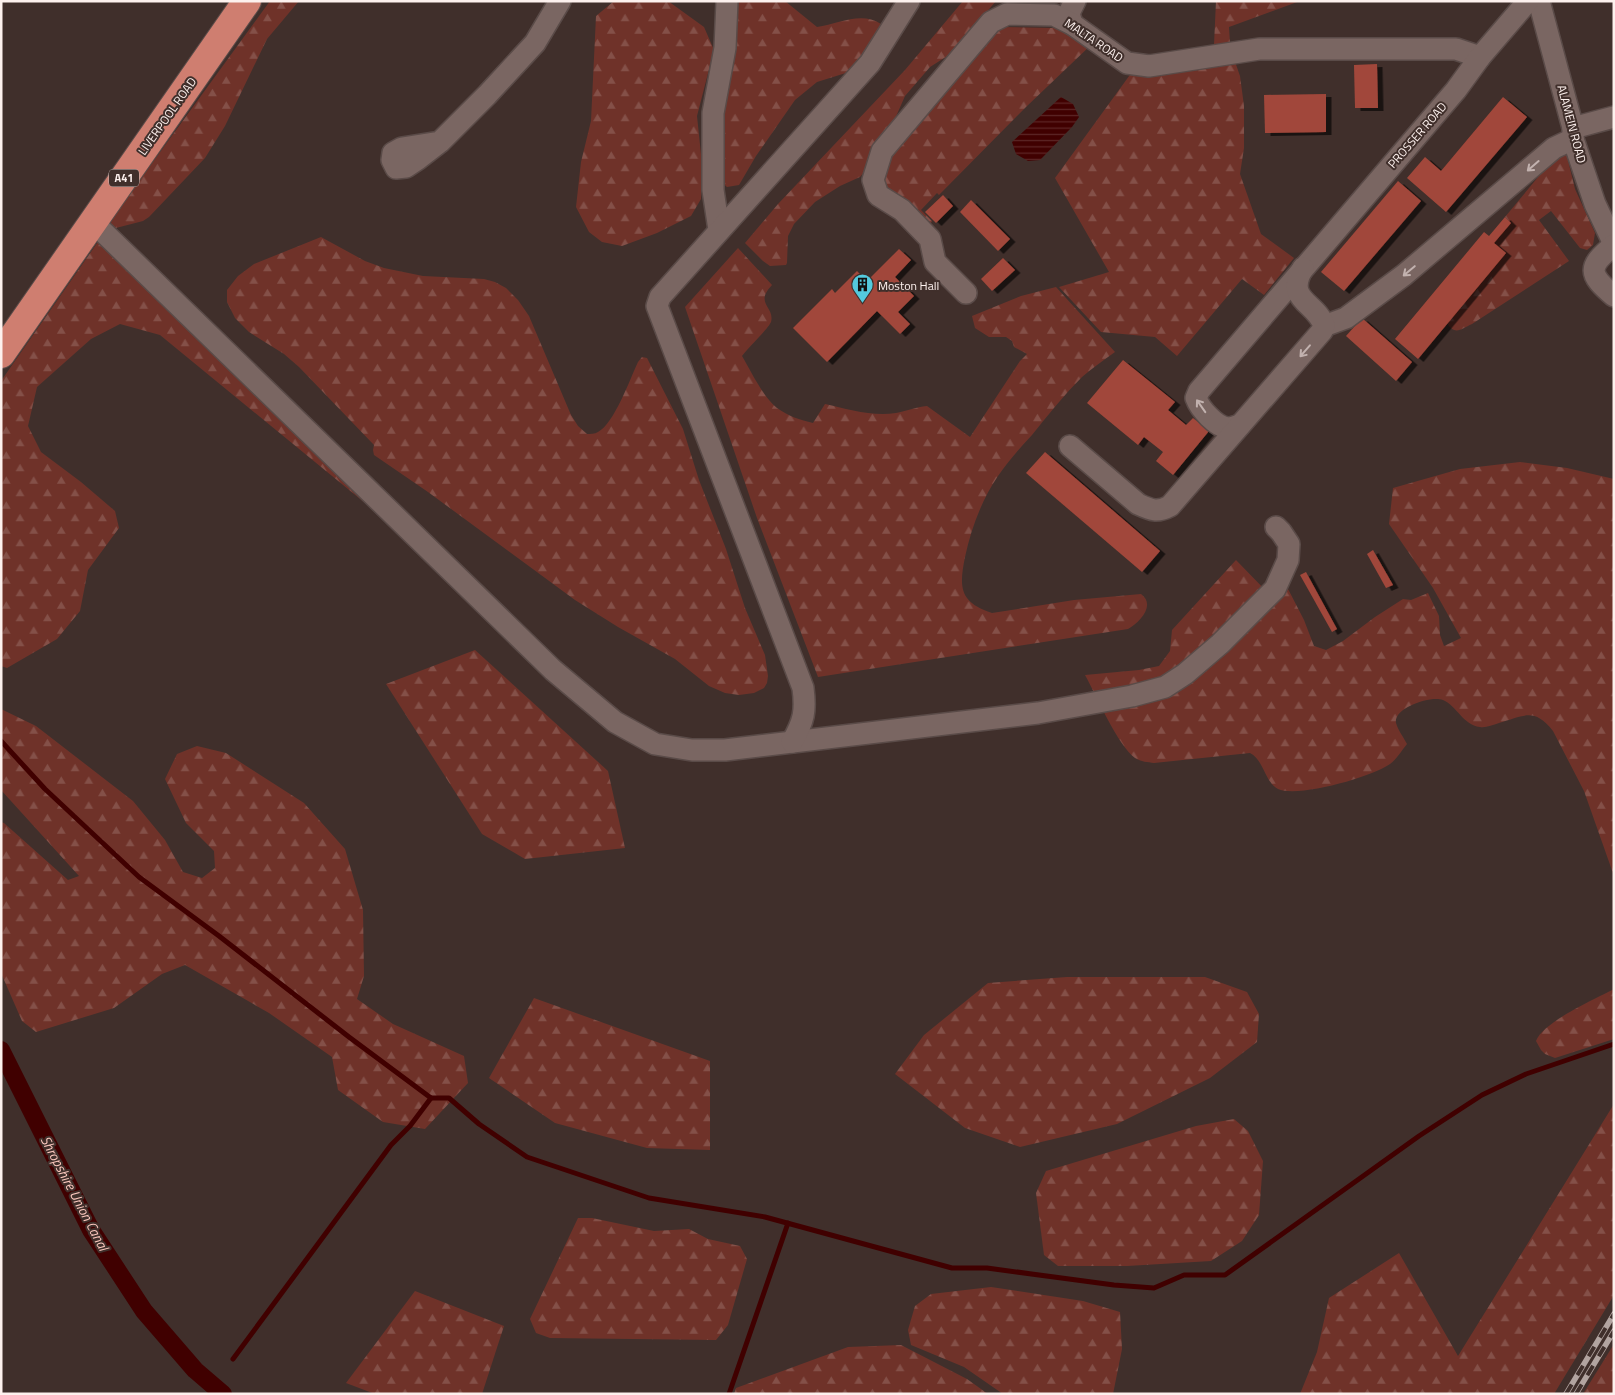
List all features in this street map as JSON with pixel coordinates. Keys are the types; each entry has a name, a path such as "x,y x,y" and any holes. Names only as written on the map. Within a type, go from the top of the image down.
{"highway":[{"name":"LIVERPOOL ROAD","path":"1,354 247,1"}],"street":[{"path":"440,142 535,43 560,1"},
{"path":"719,230 713,190 713,112 726,48 727,1"},
{"path":"792,742 800,728 805,707 803,688 657,306 660,297 870,63 910,1"},
{"path":"1072,24 1070,13 1075,1"},
{"name":"PROSSER ROAD","path":"1240,425 1230,428 1220,426 1199,408 1196,398 1199,391 1456,90 1480,57 1528,1"},
{"name":"ALAMEIN ROAD","path":"1539,1 1573,134 1595,204 1614,245"},
{"name":"MALTA ROAD","path":"966,294 935,262 930,238 902,210 878,195 873,180 882,151 991,22 1007,14 1054,15 1072,24 1127,63 1150,66 1259,49 1456,49 1480,57"},
{"path":"1070,446 1138,504 1152,511 1162,510 1170,506 1324,326 1346,318 1404,275 1573,134 1614,117"},
{"path":"93,222 553,670 615,722 655,744 692,750 725,750 1038,713 1132,696 1165,687 1185,674 1220,644 1275,589 1288,560 1288,544 1276,527"},
{"path":"1614,245 1600,256 1594,264 1594,274 1600,285 1614,296"},
{"path":"1303,268 1298,278 1298,289 1302,300 1322,319 1324,326"}],"green space":[{"path":"270,1 299,1 267,39 225,126 205,158 149,217 143,221 112,229 107,225"},
{"path":"614,1 668,1 704,27 714,50 697,116 702,164 701,199 691,216 657,233 622,246 602,242 589,232 576,207 581,162 591,121 596,16"},
{"path":"731,1 785,1 817,27 858,18 873,20 881,24 882,32 849,72 817,82 795,100 756,156 739,185 727,187 719,180 722,127 731,58"},
{"path":"963,1 996,1 952,53 930,67 905,96 894,121 876,144 865,171 860,177 840,186 815,202 794,224 788,236 786,265 770,266 763,261 745,243 778,204 905,70"},
{"path":"1216,1 1300,1 1229,27 1230,43 1214,45"},
{"path":"999,27 1055,28 1092,44 1026,107 939,195 937,193 921,210 932,221 930,225 884,186 883,165"},
{"path":"1233,56 1240,76 1244,106 1244,148 1240,174 1261,234 1294,258 1264,295 1242,279 1177,356 1155,337 1101,332 1059,287 1109,272 1055,178 1132,72"},
{"path":"1566,152 1575,189 1595,233 1593,245 1587,250 1580,248 1551,211 1539,220 1569,261 1472,324 1458,330 1453,329 1447,323 1494,243 1511,223 1505,217 1558,153"},
{"path":"321,237 365,261 384,268 423,276 484,279 506,288 518,300 529,316 571,415 578,426 587,434 598,432 610,420 638,362 642,357 647,358 683,429 699,480 726,549 745,608 765,655 768,676 764,688 754,693 739,695 725,693 709,686 675,659 575,600 428,492 374,455 374,445 299,367 284,354 249,332 235,318 227,302 227,290 238,276 254,264"},
{"path":"100,239 372,497 365,503 160,335 120,324 91,339 37,387 28,426 41,452 115,511 119,528 88,570 80,611 57,639 7,668 1,666 1,381"},
{"path":"738,248 772,285 765,297 771,322 742,356 762,391 777,408 799,419 813,423 825,404 878,414 896,413 927,406 970,437 1020,361 1027,354 1014,347 1012,341 1006,337 989,337 975,328 972,316 1021,296 1056,287 1115,352 1082,377 1069,391 1010,460 992,485 978,515 967,546 962,585 967,598 973,604 992,613 1074,600 1141,594 1145,598 1147,608 1141,618 1128,629 818,677 757,518 685,307"},
{"path":"1520,462 1567,468 1614,479 1614,876 1584,791 1553,731 1546,723 1534,716 1522,716 1480,727 1469,723 1443,700 1430,699 1422,701 1400,712 1396,723 1407,744 1390,764 1368,775 1352,780 1301,791 1278,789 1270,781 1255,756 1250,753 1154,763 1142,761 1128,752 1085,675 1139,670 1159,666 1170,651 1172,630 1236,560 1269,594 1287,587 1304,620 1314,646 1326,650 1343,641 1403,599 1411,600 1428,593 1439,616 1440,635 1444,646 1461,638 1433,588 1389,524 1393,488 1460,469"},
{"path":"475,650 608,771 625,848 525,859 482,834 386,684"},
{"path":"1,709 36,726 133,801 165,840 183,872 202,878 215,868 214,851 186,823 165,779 177,754 197,746 226,753 304,803 345,849 363,910 364,976 357,999 393,1024 464,1056 468,1083 425,1129 383,1122 338,1090 332,1057 269,1013 185,965 162,974 114,1008 36,1032 22,1021 1,973 1,822 68,880 79,876 1,790"},
{"path":"1067,977 1205,977 1247,992 1259,1014 1257,1042 1210,1078 1117,1124 1020,1147 965,1128 895,1074 924,1035 988,983"},
{"path":"1614,989 1614,1039 1555,1058 1541,1050 1536,1041 1548,1026"},
{"path":"534,998 710,1061 710,1150 647,1148 555,1123 489,1078"},
{"path":"1614,1104 1614,1295 1554,1394 1300,1394 1317,1352 1329,1298 1399,1253 1458,1356"},
{"path":"1234,1119 1248,1131 1263,1161 1259,1215 1242,1241 1211,1261 1127,1266 1058,1266 1044,1255 1036,1193 1046,1171 1196,1126"},
{"path":"578,1218 592,1218 654,1231 689,1229 708,1239 740,1246 747,1259 728,1325 716,1340 550,1338 536,1333 530,1319"},
{"path":"991,1287 1083,1301 1120,1312 1122,1349 1113,1394 1003,1394 964,1367 911,1345 908,1330 915,1306 931,1294"},
{"path":"415,1291 504,1326 482,1394 375,1394 346,1383"},
{"path":"1614,1344 1614,1394 1583,1394"},
{"path":"901,1345 967,1379 988,1394 734,1394 736,1388 848,1347"}],"shaded area":[{"path":"1061,97 1073,104 1079,117 1072,127 1040,160 1028,161 1016,154 1012,142"}],"building":[{"path":"1377,64 1378,108 1355,108 1354,65"},
{"path":"1326,94 1326,132 1265,133 1264,95"},
{"path":"1503,97 1527,117 1446,212 1407,178 1425,157 1441,171"},
{"path":"1398,181 1421,201 1344,291 1321,272"},
{"path":"943,195 953,206 936,223 925,212"},
{"path":"971,200 1010,239 998,251 960,212"},
{"path":"1505,217 1511,223 1494,243 1506,253 1418,359 1395,339 1484,232 1489,236"},
{"name":"Moston Hall","path":"899,249 911,260 895,277 914,296 898,312 910,324 900,334 877,311 827,362 793,328 832,289 835,293 857,271 867,281"},
{"path":"1003,258 1015,270 992,291 981,279"},
{"path":"1362,318 1412,362 1396,381 1346,336"},
{"path":"1123,360 1175,402 1168,410 1186,425 1193,418 1209,431 1173,475 1156,461 1163,452 1144,437 1138,445 1087,403"},
{"path":"1045,452 1160,551 1142,572 1026,473"},
{"path":"1373,550 1393,585 1386,588 1367,554"},
{"path":"1306,572 1337,629 1332,632 1300,575"}],"waterway":[{"path":"1,741 45,789 139,877 431,1098 449,1098 479,1124 527,1157 649,1198 765,1217 952,1268 987,1268 1114,1285 1154,1288 1184,1275 1225,1275 1419,1136 1482,1095 1526,1074 1614,1044"},
{"name":"Shropshire Union Canal","path":"1,1050 91,1230 144,1311 195,1370 223,1394"},
{"path":"233,1359 391,1145 410,1126 431,1098"},
{"path":"729,1394 788,1223"}],"railway":[{"path":"1566,1394 1614,1314"},
{"path":"1576,1394 1614,1331"}],"place":[{"name":"Moston Hall","path":"862,304"}]}
